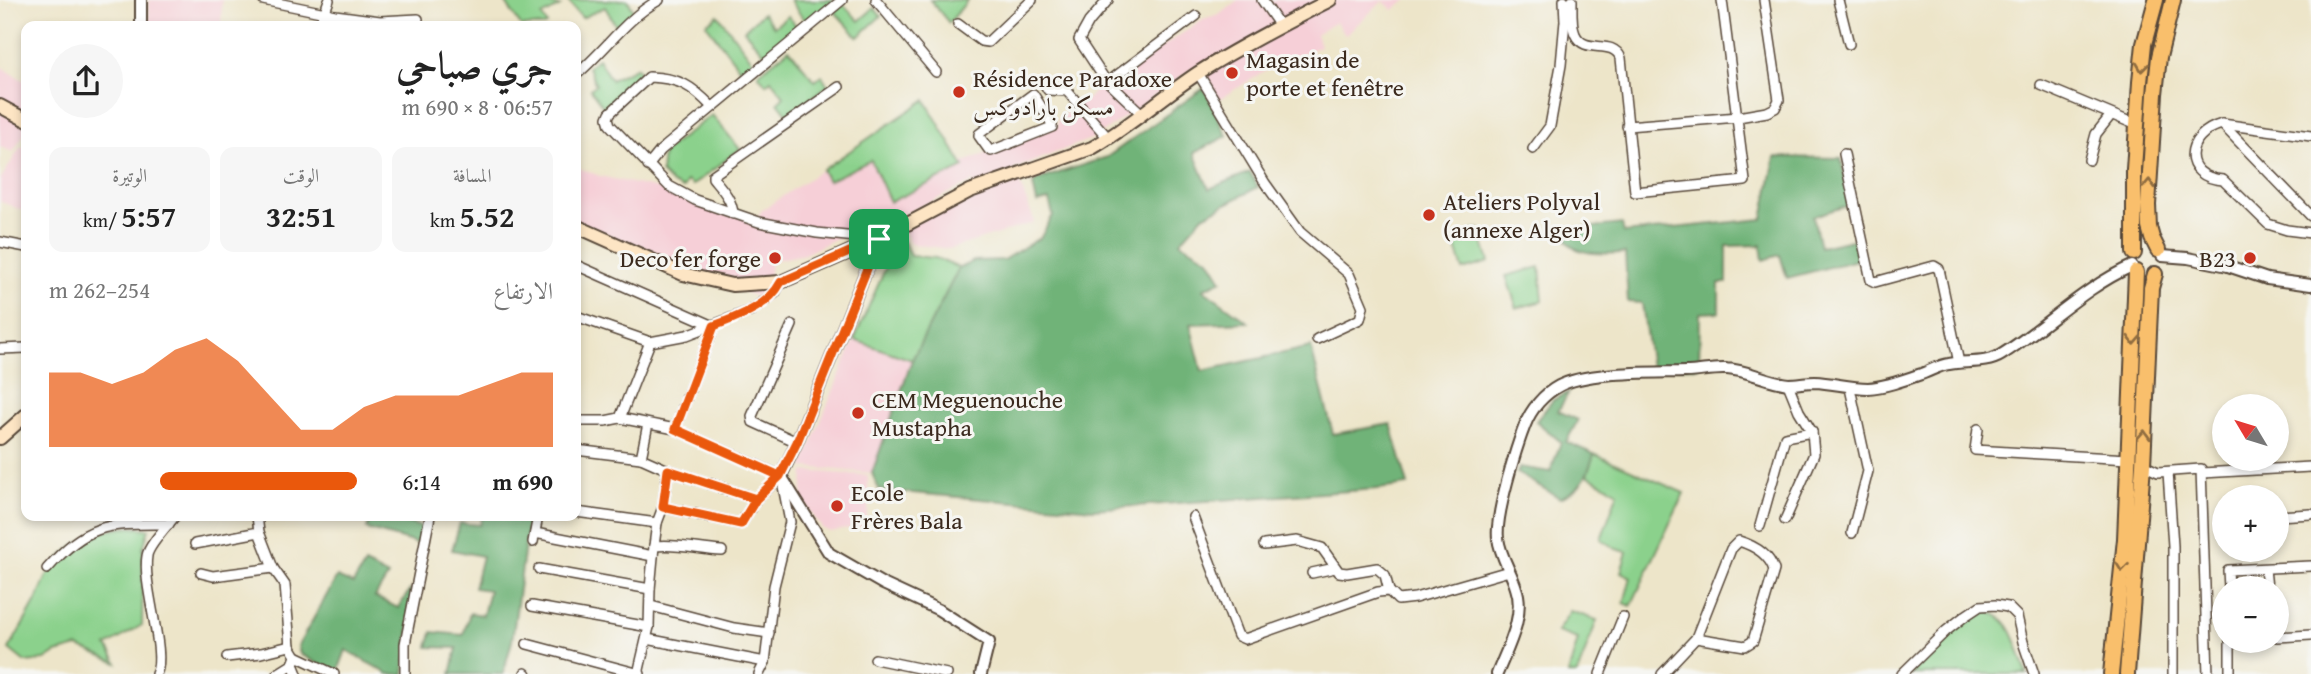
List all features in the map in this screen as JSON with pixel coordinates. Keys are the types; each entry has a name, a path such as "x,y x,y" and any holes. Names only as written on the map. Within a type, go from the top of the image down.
{"highway":[{"path":"2111,674 2125,539 2134,264 2134,169 2144,44 2156,0"},
{"path":"2134,264 2148,277 2160,270 2160,253 2150,227 2151,150 2159,57 2173,0"},
{"path":"2134,264 2146,246 2160,253"},
{"path":"2127,674 2143,465 2151,288 2155,274"}],"main road":[{"path":"581,228 683,274 733,285 781,282 879,239 970,191 1092,148 1109,139 1198,74 1331,0"},
{"path":"0,106 21,117"},
{"path":"0,438 21,419"}],"street":[{"path":"141,0 141,21"},
{"path":"263,0 380,21 418,19"},
{"path":"321,21 329,0"},
{"path":"581,70 635,17 659,0"},
{"path":"648,166 661,150 842,0"},
{"path":"876,0 936,72"},
{"path":"958,24 981,41 988,42 1032,0"},
{"path":"1108,0 1089,22 1079,40 1104,78 1142,114"},
{"path":"1262,0 1280,26"},
{"path":"1533,149 1550,126 1561,65 1564,0"},
{"path":"1572,0 1573,32 1577,38 1588,46 1617,50 1621,58 1635,192 1745,181 1722,0"},
{"path":"1628,127 1738,117 1768,112 1775,108 1779,100 1764,0"},
{"path":"1838,0 1849,44"},
{"path":"1108,82 1196,16"},
{"path":"1198,74 1265,183 1300,232 1349,274 1363,307 1360,319 1317,340"},
{"path":"663,507 741,524 756,499 780,476 797,442 879,239 817,233 759,222 695,200 675,190 648,166 610,125 608,118 610,113 649,77 665,78 694,89 712,107"},
{"path":"1044,83 1048,90 1067,91 1109,139"},
{"path":"2041,85 2137,125"},
{"path":"733,214 733,206 713,175 839,87"},
{"path":"1033,94 1052,127 989,150 979,134 1033,94"},
{"path":"0,115 21,118"},
{"path":"2089,160 2096,134 2111,115"},
{"path":"2222,124 2311,216"},
{"path":"2311,136 2222,124 2202,133 2191,153 2193,163 2212,179 2222,180 2268,225 2311,233"},
{"path":"1844,154 1871,280 1875,282 1934,266 1939,269 1959,363"},
{"path":"0,242 21,246"},
{"path":"2160,253 2228,266 2267,279 2311,285"},
{"path":"1497,674 1518,613 1518,592 1498,537 1499,515 1525,425 1535,407 1554,390 1571,381 1596,377 1726,369 1752,373 1788,384 1813,382 1870,387 1886,384 1947,364 1997,357 2098,283 2134,264"},
{"path":"581,267 714,326"},
{"path":"581,318 650,342 687,335 752,310 775,293 781,282"},
{"path":"792,325 752,416 754,422 797,442"},
{"path":"675,429 714,326"},
{"path":"620,418 650,342"},
{"path":"0,349 21,348"},
{"path":"1785,520 1814,454 1812,432 1799,411 1788,384"},
{"path":"1850,387 1868,471 1852,533"},
{"path":"581,421 620,418 675,429 780,476 829,553 883,584 939,610 989,642 981,674"},
{"path":"641,458 648,424"},
{"path":"1978,429 1975,450 2128,459"},
{"path":"1760,526 1785,437 1812,432"},
{"path":"581,451 641,458 668,470 756,499"},
{"path":"2143,465 2158,472 2202,469 2208,674"},
{"path":"2202,473 2311,467"},
{"path":"527,644 639,674 649,627 657,523 663,507 668,470"},
{"path":"2168,472 2173,546 2173,674"},
{"path":"759,674 765,662 774,586 790,522 780,476"},
{"path":"581,513 657,523"},
{"path":"2289,515 2311,514"},
{"path":"1193,517 1238,636 1245,639 1378,592 1389,591"},
{"path":"47,569 78,538 96,530 121,524 159,521"},
{"path":"156,674 159,669 148,592 147,553 171,521"},
{"path":"258,521 272,568 285,585 290,646 298,674"},
{"path":"405,674 405,644 429,521"},
{"path":"537,521 534,538 654,551 668,544 722,551"},
{"path":"195,544 260,531"},
{"path":"1264,545 1288,541 1322,548 1339,572 1377,568 1385,575 1389,591 1398,600 1415,598 1509,571"},
{"path":"1662,674 1696,638 1731,549 1739,541 1754,546 1772,561 1774,570 1753,641 1745,646 1696,638"},
{"path":"2228,576 2228,570 2311,566"},
{"path":"201,573 213,576 272,568"},
{"path":"1312,573 1335,568"},
{"path":"539,569 650,589"},
{"path":"2265,569 2266,576"},
{"path":"1902,674 1965,616 1980,606 1995,605 2008,607 2017,616 2022,642 2034,674"},
{"path":"532,606 649,627"},
{"path":"651,606 734,628 769,633"},
{"path":"1600,674 1622,617"},
{"path":"2289,636 2311,635"},
{"path":"647,639 765,662"},
{"path":"226,657 290,646"},
{"path":"2230,653 2230,674"},
{"path":"875,659 947,674"},
{"path":"277,674 294,660"},
{"path":"294,660 334,674"}],"shaded area":[{"path":"149,0 222,0 221,21 149,21"},
{"path":"1238,0 1408,0 1393,10 1383,1 1345,35 1336,22 1316,34 1320,46 1275,65 1214,102 1195,67 1096,137 1014,169 1033,223 950,249 910,244 903,228 979,192 973,182 862,234 841,236 805,254 771,261 767,301 581,227 581,169 600,176 663,190 728,215 758,217 761,211 925,100 962,163 1057,126 1058,119 1103,85 1206,18 1219,14"},
{"path":"0,66 21,79 21,139 13,152 0,147"},
{"path":"21,146 21,210 0,201 0,180"},
{"name":"CEM Meguenouche Mustapha","path":"854,340 912,360 872,473 802,467"},
{"name":"Ecole Frères Bala","path":"804,471 868,475 868,511 864,526 830,532 822,528 802,500"}],"green space":[{"path":"504,0 536,0 560,6 542,16 545,21 518,21"},
{"path":"567,0 628,0 634,12 616,26 605,7 582,18"},
{"path":"790,0 835,0 807,24"},
{"path":"930,0 968,0 949,23"},
{"path":"843,4 859,21 874,8 881,16 858,37 835,12"},
{"path":"763,13 774,27 788,16 799,29 766,56 744,30"},
{"path":"718,15 755,64 743,73 706,24"},
{"path":"789,49 815,81 822,76 828,85 789,116 778,102 784,96 771,80 766,84 758,74"},
{"path":"598,59 611,80 637,67 642,77 605,109 590,89 596,85 588,67"},
{"path":"1204,88 1227,136 1194,153 1209,189 1250,172 1258,187 1203,216 1180,242 1209,259 1222,280 1203,289 1248,322 1190,324 1202,371 1311,347 1333,434 1391,424 1408,485 1093,509 879,490 872,473 912,360 959,268 974,261 1003,260 1041,237 1053,215 1049,200 1037,203 1033,184 1038,180 1107,157"},
{"path":"925,100 964,167 890,202 871,160 828,181 822,170"},
{"path":"712,115 740,149 693,185 687,181 683,189 672,184 661,173 663,152"},
{"path":"1775,157 1841,158 1850,205 1813,216 1820,247 1857,239 1861,259 1787,278 1780,255 1763,260 1761,245 1727,246 1727,283 1719,283 1719,312 1700,313 1699,367 1651,368 1642,303 1628,302 1625,253 1579,250 1568,242 1564,230 1622,224 1624,233 1763,219"},
{"path":"1479,229 1489,262 1463,270 1453,237"},
{"path":"904,242 910,256 936,258 959,268 912,360 854,340 892,253"},
{"path":"1540,267 1543,301 1517,308 1506,276"},
{"path":"1569,392 1558,411 1578,420 1566,442 1594,454 1583,481 1560,498 1517,473 1520,467 1550,472 1561,442 1536,421 1553,400"},
{"path":"1594,454 1684,493 1631,606 1624,603 1631,577 1621,572 1627,552 1616,549 1601,539 1618,492 1587,475"},
{"path":"369,521 402,521 422,527 419,544 367,529"},
{"path":"481,521 528,521 512,641 503,674 451,674 457,648 428,647 432,632 463,635 470,613 483,615 489,590 474,588 482,556 452,550 460,523 480,525"},
{"path":"130,527 149,529 143,548 142,625 107,646 117,663 78,647 56,653 45,660 25,662 9,649 35,604 47,576 65,553 94,535"},
{"path":"365,564 388,576 375,597 398,608 410,590 413,592 404,674 388,674 346,650 337,674 300,654 298,646 337,577 353,584"},
{"path":"1570,611 1597,620 1577,674 1568,674 1578,639 1557,632"},
{"path":"1980,611 2000,617 2007,624 2027,674 1910,674 1952,631"}],"place":[{"name":"Magasin de porte et fenêtre","path":"1232,73"},
{"name":"Résidence Paradoxe مسكن بارادوكس","path":"959,92"},
{"name":"Ateliers Polyval (annexe Alger)","path":"1429,215"},
{"name":"Deco fer forge","path":"775,258"},
{"name":"B23","path":"2250,258"},
{"name":"CEM Meguenouche Mustapha","path":"858,413"},
{"name":"Ecole Frères Bala","path":"837,506"}],"route":[{"path":"879,239 781,282 775,293 752,310 714,326 675,429 780,476 756,499 668,470 663,507 741,524 756,499 780,476 797,442 879,239"}]}
